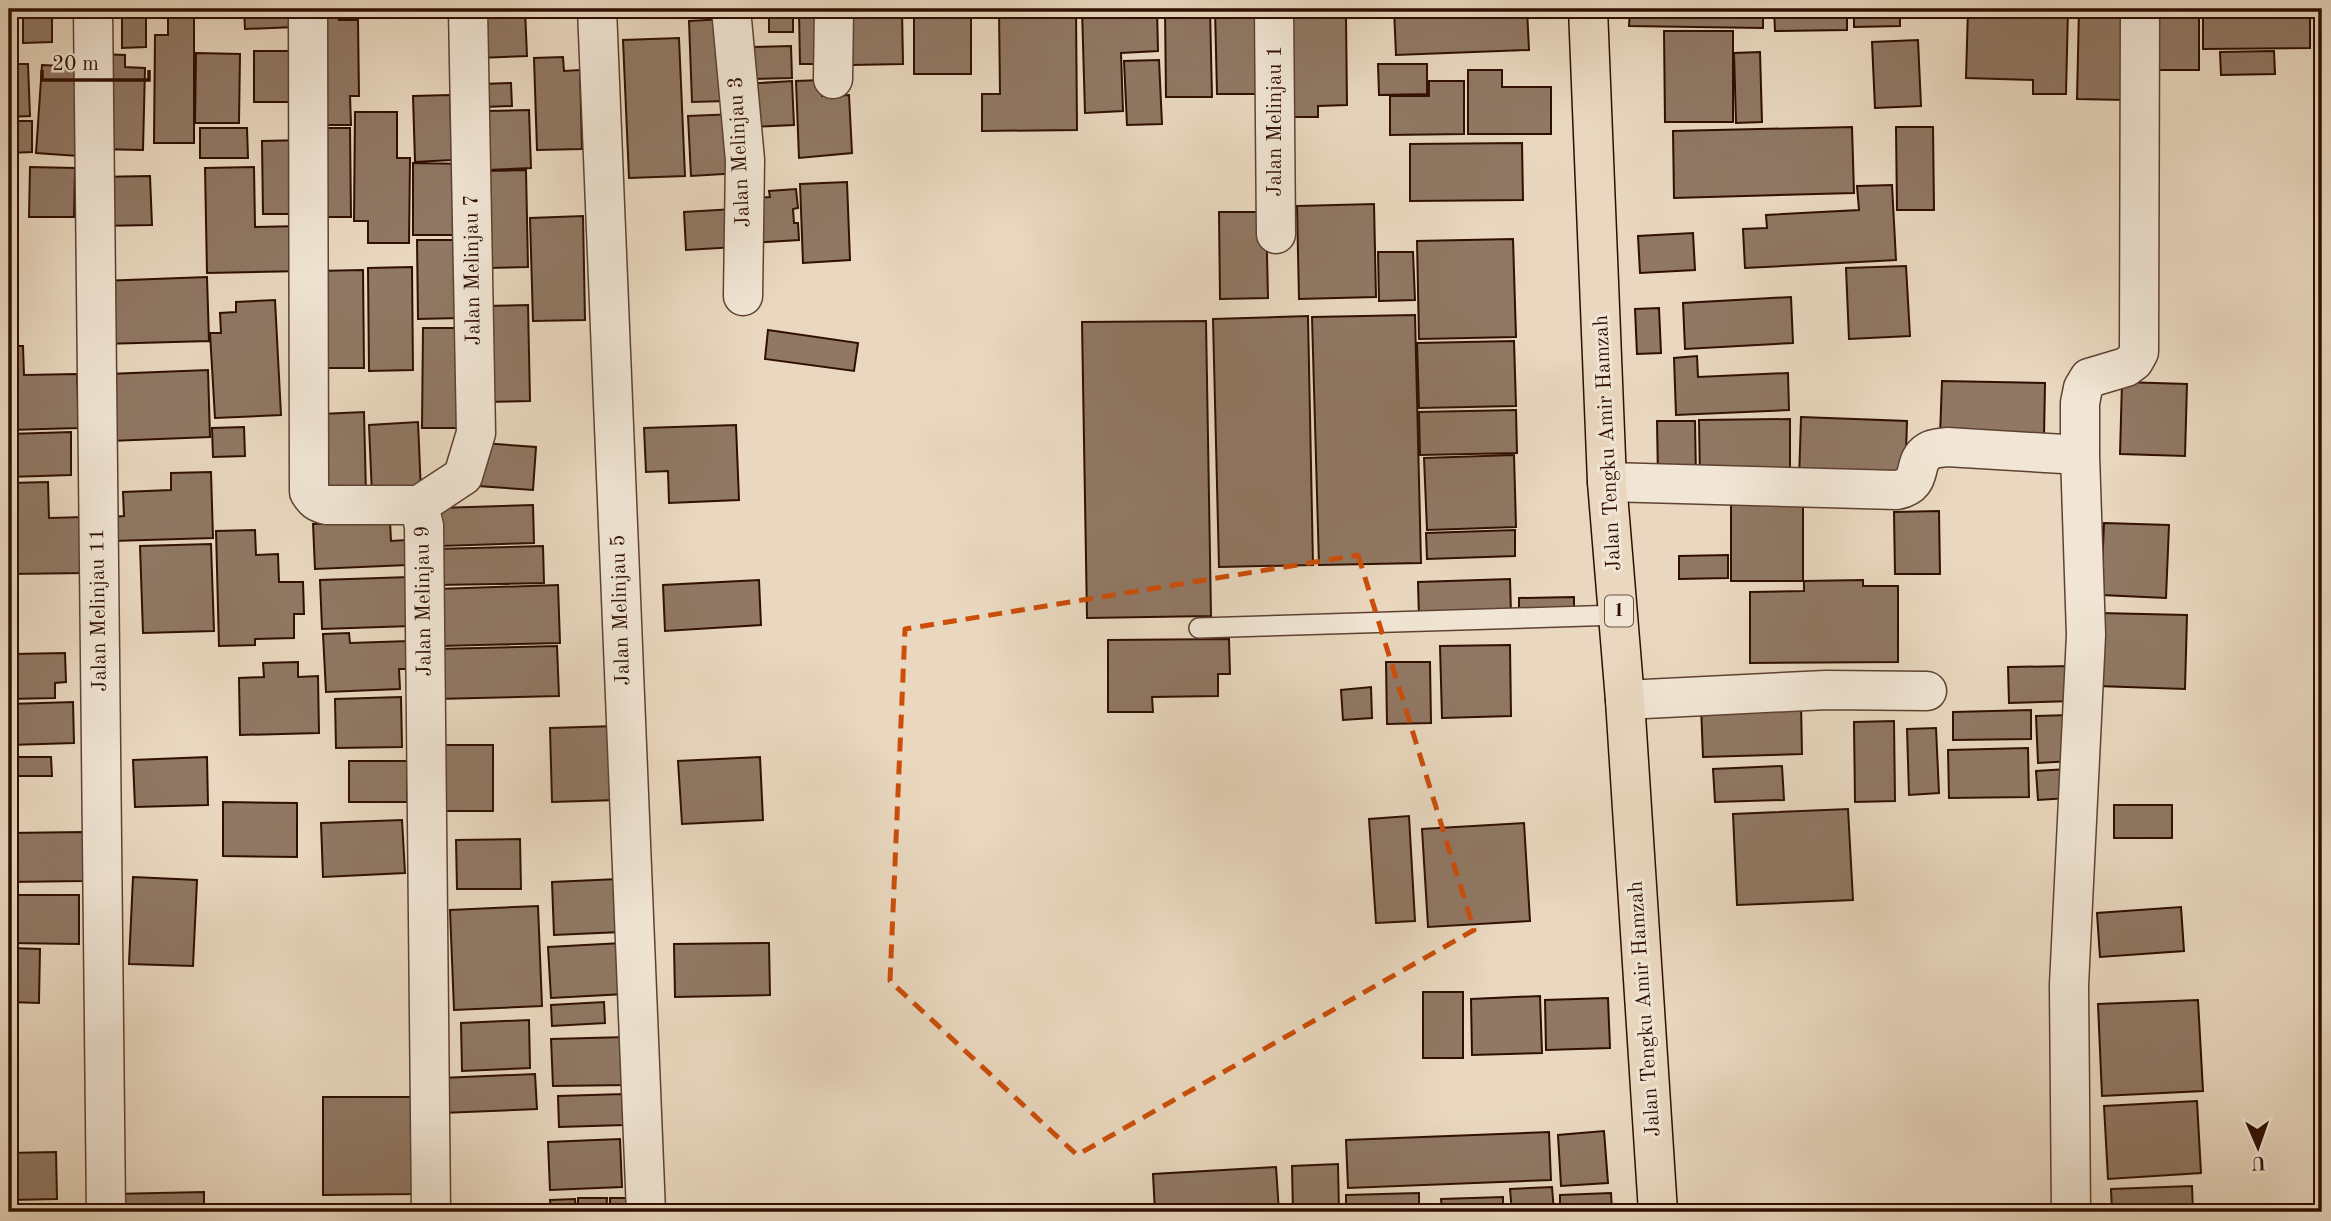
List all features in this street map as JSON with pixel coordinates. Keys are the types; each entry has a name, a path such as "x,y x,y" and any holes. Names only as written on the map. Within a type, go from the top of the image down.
{"main road":[{"name":"Jalan Tengku Amir Hamzah","path":"1588,9 1607,482 1619,615 1658,1212"}],"street":[{"name":"Jalan Melinjau 11","path":"93,9 106,1212"},
{"name":"Jalan Melinjau 9","path":"308,9 309,492 318,503 327,505 419,505 424,526 431,1212"},
{"name":"Jalan Melinjau 7","path":"419,505 463,476 476,433 468,9"},
{"name":"Jalan Melinjau 5","path":"597,9 646,1212"},
{"name":"Jalan Melinjau 3","path":"731,9 745,160 743,296"},
{"path":"833,79 834,9"},
{"name":"Jalan Melinjau 1","path":"1274,9 1276,234"},
{"path":"2071,1212 2070,985 2086,635 2080,403 2083,388 2090,378 2126,368 2139,352 2140,9"},
{"path":"1607,482 1897,490 1908,488 1913,483 1926,453 1947,447 2080,455"},
{"path":"1625,701 1826,690 1927,691"}],"lane":[{"path":"1199,628 1619,615"}],"highlighted area":[{"path":"1358,555 1474,930 1077,1155 890,981 905,629"}],"building":[{"path":"23,9 52,9 52,42 23,43"},
{"path":"122,9 194,9 194,143 154,143 155,35 168,35 168,16 146,15 146,47 122,48"},
{"path":"244,9 295,9 295,27 245,29"},
{"path":"312,9 339,9 339,20 358,20 359,96 350,96 351,125 313,125"},
{"path":"474,9 525,9 527,56 477,58"},
{"path":"687,9 716,9 716,13 687,12"},
{"path":"769,9 793,9 793,32 769,32"},
{"path":"797,9 830,9 824,64 800,64"},
{"path":"850,9 902,9 903,64 852,65"},
{"path":"914,9 971,9 971,74 914,74"},
{"path":"999,9 1076,9 1077,130 982,131 982,94 1000,94"},
{"path":"1082,9 1157,9 1158,51 1121,53 1123,111 1085,113"},
{"path":"1165,9 1210,9 1212,97 1166,97"},
{"path":"1215,9 1264,9 1266,94 1217,94"},
{"path":"1394,9 1527,9 1529,50 1396,55"},
{"path":"1630,9 1763,9 1763,28 1629,26"},
{"path":"1774,9 1847,9 1847,30 1775,31"},
{"path":"1854,9 1900,9 1900,26 1854,27"},
{"path":"1968,9 2068,9 2066,94 2033,94 2033,80 1966,78"},
{"path":"2079,9 2127,9 2126,100 2077,99"},
{"path":"2159,9 2199,9 2199,70 2159,70"},
{"path":"2203,9 2310,9 2310,48 2203,49"},
{"path":"2316,9 2322,9 2322,90 2316,90"},
{"path":"1346,15 1347,105 1318,106 1318,117 1291,117 1289,16"},
{"path":"724,19 727,101 692,102 689,21"},
{"path":"1664,31 1733,31 1733,122 1665,122"},
{"path":"679,38 685,176 629,178 623,40"},
{"path":"1918,40 1921,106 1875,108 1872,42"},
{"path":"9,44 15,44 16,64 28,64 30,116 9,117"},
{"path":"791,46 792,78 749,79 748,47"},
{"path":"254,51 298,51 298,102 254,102"},
{"path":"2274,51 2275,74 2221,75 2220,52"},
{"path":"1760,52 1762,122 1736,123 1734,53"},
{"path":"196,53 240,54 239,123 195,123"},
{"path":"97,54 125,55 125,67 145,68 143,150 95,149"},
{"path":"563,57 564,71 580,70 582,149 537,150 534,58"},
{"path":"1159,60 1162,124 1127,125 1124,61"},
{"path":"1378,64 1427,64 1427,94 1379,95"},
{"path":"42,65 84,67 78,156 36,153"},
{"path":"1468,70 1502,70 1502,87 1551,87 1551,134 1468,134"},
{"path":"822,80 822,96 849,95 852,153 799,158 796,81"},
{"path":"792,81 794,125 749,127 744,84"},
{"path":"1429,81 1464,81 1464,134 1390,135 1390,96 1429,96"},
{"path":"511,83 512,106 483,107 482,84"},
{"path":"450,95 452,160 415,162 413,96"},
{"path":"529,110 531,168 488,170 486,111"},
{"path":"355,112 397,112 397,158 410,158 409,243 368,243 368,221 354,221"},
{"path":"736,114 740,173 691,176 688,116"},
{"path":"9,121 32,121 32,152 9,153"},
{"path":"1852,127 1854,193 1674,198 1673,131"},
{"path":"1896,127 1933,127 1934,210 1897,210"},
{"path":"200,128 247,128 248,158 200,158"},
{"path":"315,128 350,128 351,217 316,217"},
{"path":"306,140 306,214 263,214 262,141"},
{"path":"1522,143 1523,200 1410,201 1410,144"},
{"path":"413,163 471,164 471,235 413,235"},
{"path":"30,167 75,168 74,217 29,217"},
{"path":"254,167 255,227 302,226 303,271 207,273 205,168"},
{"path":"526,170 528,267 485,268 484,171"},
{"path":"150,176 152,225 97,226 96,177"},
{"path":"847,182 850,260 803,263 800,184"},
{"path":"1892,185 1896,260 1745,268 1743,229 1767,228 1766,215 1859,210 1857,186"},
{"path":"796,189 798,208 793,209 794,223 798,223 799,240 751,243 753,198 770,197 769,191"},
{"path":"1374,204 1376,297 1299,299 1297,206"},
{"path":"734,209 736,247 686,250 684,212"},
{"path":"1219,212 1266,212 1268,298 1220,299"},
{"path":"583,216 585,320 533,321 530,218"},
{"path":"1693,233 1695,270 1640,273 1638,236"},
{"path":"1513,239 1516,337 1419,339 1417,241"},
{"path":"417,240 459,240 461,318 418,319"},
{"path":"1378,252 1413,252 1415,300 1379,301"},
{"path":"1906,266 1910,336 1849,339 1846,268"},
{"path":"412,267 413,370 369,371 368,268"},
{"path":"363,270 364,368 316,368 315,271"},
{"path":"207,277 209,341 103,344 101,281"},
{"path":"1791,297 1793,343 1685,349 1683,303"},
{"path":"275,300 281,415 215,418 210,333 221,333 220,313 236,312 236,302"},
{"path":"528,305 530,401 484,402 482,306"},
{"path":"1659,308 1661,353 1637,354 1635,309"},
{"path":"1415,315 1421,563 1319,565 1312,317"},
{"path":"1308,316 1313,565 1219,567 1213,319"},
{"path":"1206,321 1211,616 1087,618 1082,322"},
{"path":"423,328 470,328 469,428 422,428"},
{"path":"768,330 858,343 854,371 765,359"},
{"path":"1514,341 1516,406 1419,408 1417,343"},
{"path":"9,346 23,346 24,375 77,374 79,428 9,430"},
{"path":"1697,356 1698,377 1788,373 1789,410 1676,415 1674,358"},
{"path":"208,370 210,437 110,441 108,374"},
{"path":"1942,381 2045,383 2044,438 1940,436"},
{"path":"2122,382 2187,384 2185,456 2120,454"},
{"path":"1516,410 1517,453 1420,455 1419,412"},
{"path":"364,412 366,494 323,496 321,414"},
{"path":"1801,417 1907,421 1905,484 1799,480"},
{"path":"1790,419 1790,480 1700,481 1699,420"},
{"path":"1657,421 1695,421 1696,477 1658,478"},
{"path":"418,422 421,493 372,495 369,425"},
{"path":"736,425 739,500 669,503 668,471 646,472 644,428"},
{"path":"244,427 245,456 213,457 212,428"},
{"path":"71,432 71,475 9,477 9,434"},
{"path":"482,443 536,447 533,490 478,486"},
{"path":"1514,455 1516,527 1427,530 1424,458"},
{"path":"2316,457 2322,457 2322,563 2317,563"},
{"path":"211,472 213,538 113,541 112,517 124,516 123,492 171,490 171,473"},
{"path":"48,482 49,518 85,517 86,573 9,574 9,483"},
{"path":"533,505 534,543 440,546 439,508"},
{"path":"1731,505 1803,505 1803,581 1731,581"},
{"path":"1939,511 1940,574 1895,574 1894,512"},
{"path":"390,521 391,541 406,540 407,565 315,569 313,524"},
{"path":"2104,523 2169,525 2166,598 2101,595"},
{"path":"255,530 256,555 278,554 279,582 303,582 304,614 294,614 294,638 255,639 255,645 219,646 216,531"},
{"path":"1515,530 1515,556 1427,559 1426,533"},
{"path":"211,544 214,631 143,633 140,546"},
{"path":"543,546 544,583 437,585 436,549"},
{"path":"1728,555 1728,578 1679,579 1679,556"},
{"path":"409,577 411,626 322,629 320,580"},
{"path":"1510,579 1511,614 1419,617 1418,582"},
{"path":"759,580 761,625 665,631 663,585"},
{"path":"1863,580 1863,586 1898,586 1898,662 1750,663 1750,592 1804,591 1804,581"},
{"path":"558,585 560,643 439,646 437,589"},
{"path":"1574,597 1574,613 1519,614 1519,598"},
{"path":"2099,613 2187,615 2185,689 2097,686"},
{"path":"349,633 350,643 409,641 410,669 399,669 400,689 326,692 323,634"},
{"path":"9,637 12,637 12,654 65,653 66,682 55,683 55,698 9,699"},
{"path":"1229,639 1230,674 1218,674 1218,696 1152,697 1153,712 1108,712 1108,640"},
{"path":"1510,645 1511,716 1442,718 1440,646"},
{"path":"557,646 559,696 436,699 435,649"},
{"path":"298,662 298,677 318,676 319,733 240,735 239,678 264,677 263,663"},
{"path":"1386,662 1430,662 1431,723 1387,724"},
{"path":"2073,666 2074,701 2009,703 2008,667"},
{"path":"1371,687 1372,718 1343,720 1341,690"},
{"path":"401,697 402,747 336,748 335,699"},
{"path":"73,702 74,743 9,745 9,704"},
{"path":"1801,703 1802,754 1703,757 1701,706"},
{"path":"2031,710 2031,739 1953,740 1953,712"},
{"path":"2070,715 2072,761 2038,763 2036,716"},
{"path":"1894,721 1895,801 1855,802 1854,722"},
{"path":"616,726 618,800 552,802 550,728"},
{"path":"1936,728 1939,793 1909,795 1907,729"},
{"path":"442,745 493,745 493,811 443,811"},
{"path":"2028,748 2029,797 1949,798 1948,750"},
{"path":"9,757 51,757 52,776 9,776"},
{"path":"207,757 208,805 135,807 133,760"},
{"path":"760,757 763,820 682,824 678,761"},
{"path":"349,761 407,761 407,802 349,802"},
{"path":"1782,766 1784,800 1715,802 1713,769"},
{"path":"2067,769 2068,798 2038,800 2036,771"},
{"path":"223,802 297,803 297,857 223,856"},
{"path":"2114,805 2172,805 2172,838 2114,838"},
{"path":"1848,809 1853,900 1737,905 1733,814"},
{"path":"1409,816 1415,921 1376,923 1369,819"},
{"path":"402,820 405,873 323,877 321,823"},
{"path":"1524,823 1530,921 1428,927 1422,829"},
{"path":"83,832 83,881 9,882 9,833"},
{"path":"520,839 521,889 457,889 456,840"},
{"path":"133,877 197,880 193,966 129,964"},
{"path":"618,879 621,932 554,935 552,882"},
{"path":"2315,893 2322,893 2322,971 2314,971"},
{"path":"9,895 79,895 79,944 9,943"},
{"path":"538,906 542,1006 454,1010 450,910"},
{"path":"2181,907 2184,951 2100,957 2097,913"},
{"path":"622,943 625,994 551,998 548,947"},
{"path":"769,943 770,995 675,997 674,944"},
{"path":"9,948 40,949 39,1003 9,1002"},
{"path":"1423,992 1463,992 1463,1058 1423,1058"},
{"path":"1540,996 1542,1053 1472,1055 1471,999"},
{"path":"1608,998 1610,1048 1546,1050 1545,1000"},
{"path":"2198,1000 2203,1091 2102,1096 2098,1004"},
{"path":"604,1002 605,1023 552,1026 551,1005"},
{"path":"529,1020 530,1068 462,1071 461,1023"},
{"path":"627,1037 628,1085 553,1086 551,1039"},
{"path":"535,1074 537,1109 442,1113 441,1078"},
{"path":"624,1094 625,1125 559,1127 558,1096"},
{"path":"323,1097 413,1097 413,1194 323,1195"},
{"path":"2197,1101 2201,1173 2108,1179 2104,1106"},
{"path":"1604,1131 1608,1183 1561,1186 1558,1135"},
{"path":"1549,1132 1551,1180 1348,1188 1346,1140"},
{"path":"620,1139 622,1187 550,1190 548,1142"},
{"path":"56,1152 57,1199 9,1200 9,1153"},
{"path":"1338,1164 1339,1212 1293,1212 1292,1166"},
{"path":"1276,1167 1279,1212 1155,1212 1153,1174"},
{"path":"2192,1186 2193,1212 2112,1212 2111,1189"},
{"path":"1552,1187 1554,1212 1512,1212 1510,1189"},
{"path":"204,1192 204,1212 112,1212 112,1194"},
{"path":"1419,1193 1419,1212 1346,1212 1346,1195"},
{"path":"1611,1193 1612,1212 1560,1212 1560,1195"},
{"path":"1503,1197 1503,1212 1442,1212 1441,1199"},
{"path":"578,1198 607,1198 606,1212 578,1212"},
{"path":"610,1198 637,1198 637,1212 610,1212"},
{"path":"575,1199 576,1212 551,1212 550,1200"},
{"path":"50,1205 50,1212 9,1212 9,1206"}]}
